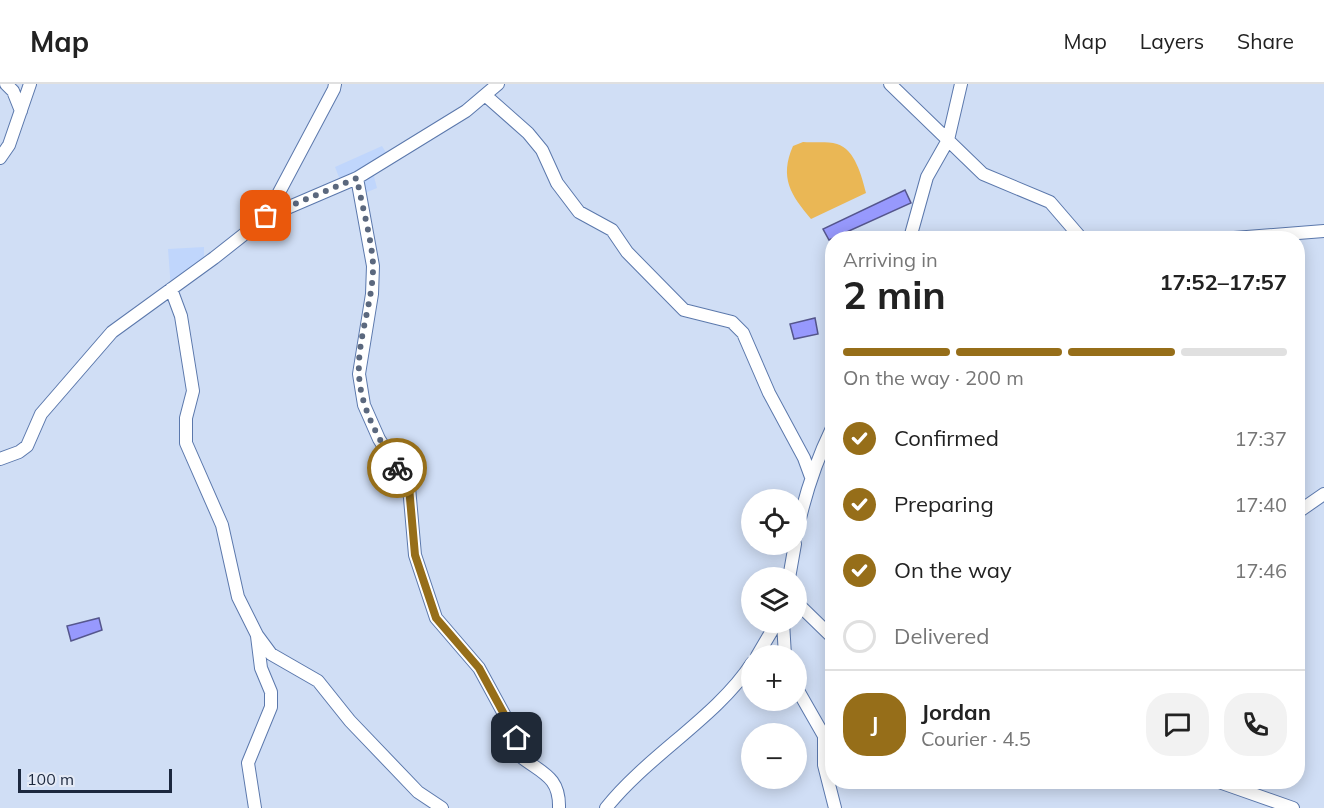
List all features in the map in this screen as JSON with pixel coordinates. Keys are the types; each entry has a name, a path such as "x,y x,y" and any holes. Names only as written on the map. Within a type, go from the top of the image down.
{"street":[{"path":"6,84 13,91 21,111"},
{"path":"0,158 9,146 30,84"},
{"path":"266,216 335,84"},
{"path":"0,459 19,452 27,446 41,414 112,332 266,216 357,178 466,111 498,84"},
{"path":"912,231 927,177 948,140 962,84"},
{"path":"896,87 983,174 1050,202 1075,231"},
{"path":"484,95 535,141 557,183 579,212 612,230 627,252 684,310 732,322 742,333 769,393 804,458 811,477"},
{"path":"357,178 373,266 372,294 359,374 364,405 379,439 409,487 415,555 436,618 479,668 517,738 520,756 549,775 558,794 559,808"},
{"path":"1305,232 1324,231"},
{"path":"171,289 181,316 193,391 186,418 186,443 222,525 238,597 257,635 271,654 318,681 350,721 418,792 442,808"},
{"path":"807,493 825,442"},
{"path":"818,457 825,454"},
{"path":"1305,507 1324,494"},
{"path":"807,613 825,630"},
{"path":"255,808 248,764 271,707 271,692 261,668 257,635"},
{"path":"606,808 638,773 723,696 741,676"},
{"path":"807,706 824,736 825,769"},
{"path":"830,789 835,808"},
{"path":"1239,789 1293,808"}],"shaded area":[{"path":"803,142 837,144 843,147 857,164 866,193 811,219 793,194 787,177 789,157 793,146"},
{"path":"382,146 390,159 372,169 377,188 360,195 357,179 342,185 335,167"},
{"path":"204,247 204,265 171,289 168,249"}],"building":[{"path":"905,190 911,203 849,231 825,233 823,229"},
{"path":"815,318 818,334 794,339 790,324"},
{"path":"99,618 102,630 71,641 67,626"}],"way so far":[{"path":"266,216 357,178 373,266 372,294 359,374 364,405 379,439 397,468"}],"route":[{"path":"397,468 409,487 415,555 436,618 479,668 517,738"}]}
